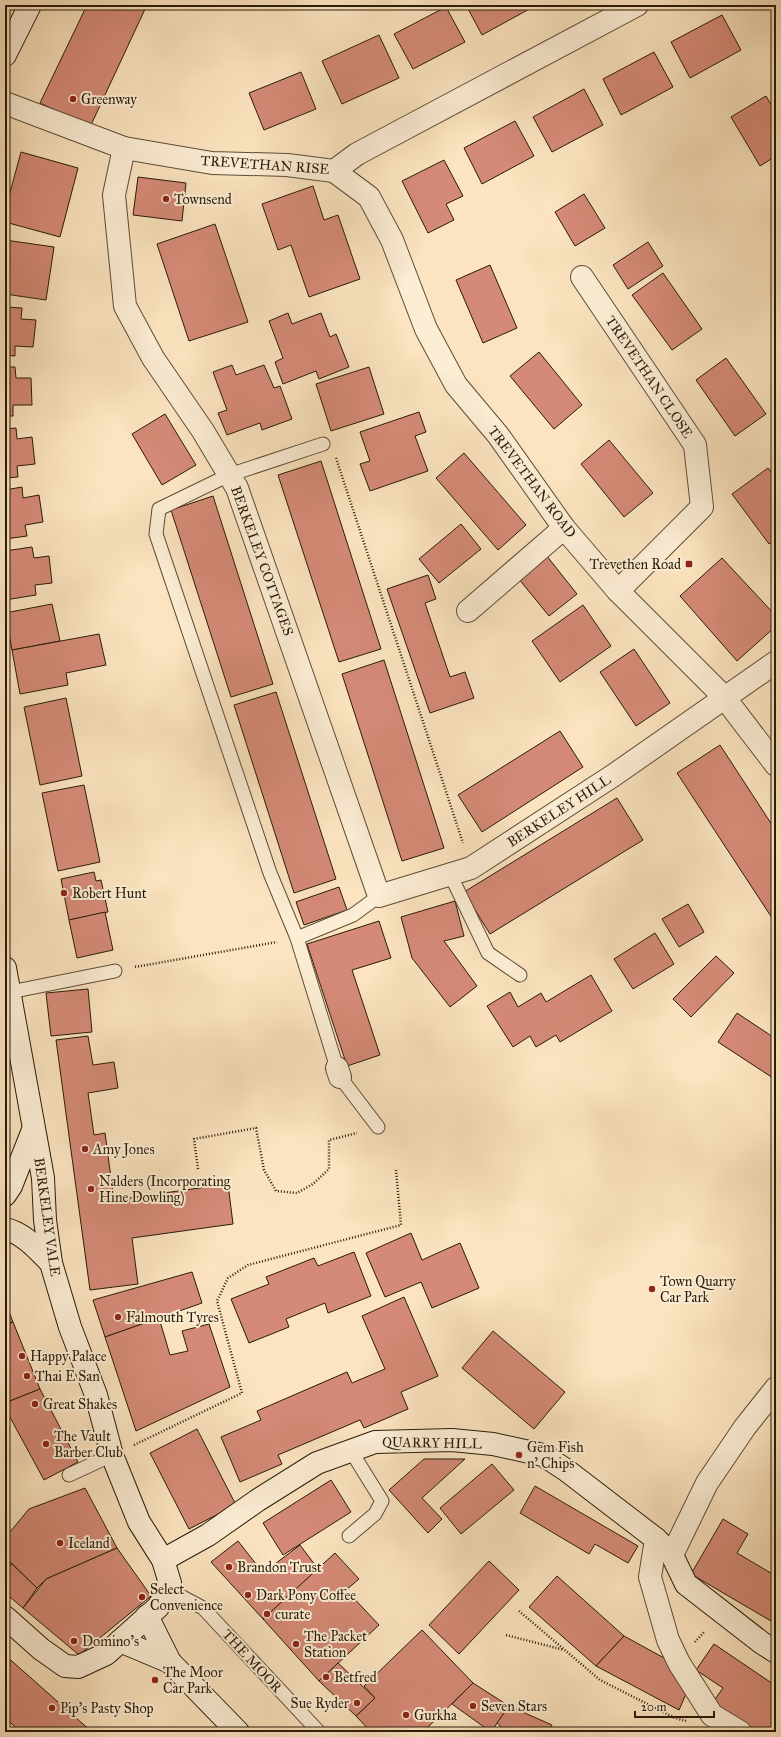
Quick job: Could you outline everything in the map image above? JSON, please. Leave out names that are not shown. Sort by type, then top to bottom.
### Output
[{"type":"street","points":[[5,55],[30,5]]},
{"type":"street","name":"TREVETHAN RISE","points":[[5,103],[124,148],[212,163],[287,165],[334,171],[364,150],[637,5]]},
{"type":"street","name":"BERKELEY COTTAGES","points":[[124,148],[114,195],[125,306],[154,358],[203,430],[237,488],[379,896]]},
{"type":"street","name":"TREVETHAN ROAD","points":[[334,171],[369,197],[392,240],[426,329],[456,385],[498,435],[564,528],[618,591],[724,697],[776,765]]},
{"type":"street","name":"TREVETHAN CLOSE","points":[[582,277],[695,445],[702,507],[618,591]]},
{"type":"street","points":[[468,611],[564,528]]},
{"type":"street","name":"BERKELEY HILL","points":[[379,896],[471,868],[614,775],[776,662]]},
{"type":"street","name":"BERKELEY VALE","points":[[5,968],[33,1130],[43,1178],[51,1263],[70,1327],[96,1396],[112,1455],[139,1522],[163,1560],[170,1583],[168,1590]]},
{"type":"street","points":[[5,1195],[11,1186],[33,1130]]},
{"type":"street","points":[[5,1229],[11,1230],[30,1242],[51,1263]]},
{"type":"street","points":[[672,1555],[707,1483],[745,1427],[776,1388]]},
{"type":"street","name":"QUARRY HILL","points":[[163,1560],[208,1535],[258,1500],[316,1463],[374,1442],[452,1440],[493,1444],[542,1455],[566,1470],[656,1539],[672,1555],[686,1584],[762,1643],[776,1652]]},
{"type":"street","points":[[656,1539],[650,1577],[668,1640],[678,1662],[712,1715],[740,1732]]},
{"type":"street","points":[[5,1617],[41,1649],[65,1666],[78,1667],[106,1654],[158,1607],[168,1590]]},
{"type":"street","points":[[147,1616],[170,1662],[238,1732]]},
{"type":"street","points":[[120,1641],[170,1662]]},
{"type":"lane","points":[[323,444],[229,475],[159,509],[156,534],[270,873],[297,938],[338,1072],[378,1127]]},
{"type":"lane","points":[[450,874],[488,953],[520,975]]},
{"type":"lane","points":[[297,938],[353,915],[379,896]]},
{"type":"lane","points":[[10,992],[115,971]]},
{"type":"lane","points":[[349,1536],[375,1514],[382,1501],[351,1451]]},
{"type":"lane","points":[[69,1475],[112,1455]]},
{"type":"lane","name":"THE MOOR","points":[[168,1590],[203,1608],[320,1732]]},
{"type":"path","points":[[323,444],[334,452],[471,868]]},
{"type":"path","points":[[115,971],[297,938]]},
{"type":"path","points":[[198,1169],[194,1139],[256,1128],[264,1170],[276,1191],[296,1193],[313,1184],[329,1169],[329,1140],[378,1127]]},
{"type":"path","points":[[112,1455],[242,1393],[217,1300],[228,1278],[248,1265],[401,1225],[396,1170]]},
{"type":"path","points":[[519,1611],[600,1680],[675,1718],[690,1722]]},
{"type":"path","points":[[678,1662],[721,1611]]},
{"type":"path","points":[[506,1635],[564,1650]]},
{"type":"building","points":[[87,5],[141,5],[146,7],[90,127],[40,103]]},
{"type":"building","points":[[466,5],[532,5],[533,7],[482,35]]},
{"type":"building","points":[[446,7],[465,42],[413,69],[394,34]]},
{"type":"building","points":[[722,15],[741,50],[690,78],[671,42]]},
{"type":"building","points":[[379,35],[399,78],[342,104],[322,61]]},
{"type":"building","points":[[654,52],[673,87],[621,115],[603,79]]},
{"type":"building","points":[[301,72],[316,109],[264,130],[249,93]]},
{"type":"building","points":[[584,89],[603,125],[552,152],[533,117]]},
{"type":"building","points":[[766,96],[776,113],[776,156],[760,166],[731,117]]},
{"type":"building","points":[[515,121],[534,156],[482,184],[464,148]]},
{"type":"building","points":[[21,152],[78,168],[60,237],[5,222],[5,211]]},
{"type":"building","points":[[444,160],[463,196],[446,204],[454,220],[428,233],[402,181]]},
{"type":"building","points":[[138,177],[186,183],[182,221],[133,215]]},
{"type":"building","points":[[776,184],[776,194],[772,187]]},
{"type":"building","points":[[313,186],[324,220],[338,215],[360,279],[309,297],[291,245],[278,250],[262,204]]},
{"type":"building","points":[[584,194],[605,228],[575,246],[555,212]]},
{"type":"building","points":[[215,224],[248,322],[189,341],[157,244]]},
{"type":"building","points":[[5,240],[54,247],[46,300],[5,294]]},
{"type":"building","points":[[648,242],[663,266],[628,289],[613,265]]},
{"type":"building","points":[[490,265],[517,328],[483,343],[456,280]]},
{"type":"building","points":[[663,273],[702,329],[672,350],[632,295]]},
{"type":"building","points":[[5,307],[22,308],[21,319],[36,320],[33,347],[15,346],[15,356],[5,355]]},
{"type":"building","points":[[288,313],[292,324],[321,313],[330,337],[336,334],[349,367],[319,379],[316,371],[283,384],[275,362],[283,358],[269,321]]},
{"type":"building","points":[[539,352],[582,405],[554,429],[510,376]]},
{"type":"building","points":[[726,358],[766,414],[735,436],[696,380]]},
{"type":"building","points":[[232,365],[236,375],[264,365],[274,388],[280,386],[292,419],[262,430],[260,423],[227,435],[218,413],[227,410],[213,372]]},
{"type":"building","points":[[5,367],[15,367],[16,378],[31,378],[32,405],[13,405],[13,416],[5,416]]},
{"type":"building","points":[[369,367],[384,414],[331,431],[316,384]]},
{"type":"building","points":[[419,412],[426,432],[415,436],[428,471],[370,491],[360,464],[370,461],[360,432]]},
{"type":"building","points":[[165,414],[196,465],[162,485],[132,434]]},
{"type":"building","points":[[16,428],[17,439],[32,437],[35,464],[17,466],[18,477],[5,478],[5,429]]},
{"type":"building","points":[[609,440],[653,493],[624,517],[581,464]]},
{"type":"building","points":[[464,453],[526,525],[498,550],[436,478]]},
{"type":"building","points":[[321,461],[381,649],[339,662],[278,475]]},
{"type":"building","points":[[768,468],[776,478],[776,539],[769,544],[732,494]]},
{"type":"building","points":[[22,487],[23,498],[39,495],[43,522],[25,525],[27,536],[5,539],[5,490]]},
{"type":"building","points":[[213,496],[273,684],[231,697],[171,510]]},
{"type":"building","points":[[461,524],[481,549],[439,583],[419,559]]},
{"type":"building","points":[[32,547],[34,558],[49,556],[52,583],[35,585],[36,595],[5,600],[5,551]]},
{"type":"building","points":[[546,555],[577,594],[549,616],[518,578]]},
{"type":"building","points":[[722,558],[776,616],[776,626],[737,661],[680,596]]},
{"type":"building","points":[[428,575],[436,599],[425,603],[450,677],[465,672],[474,698],[430,713],[387,589]]},
{"type":"building","points":[[52,604],[60,641],[12,650],[5,613]]},
{"type":"building","points":[[583,605],[611,646],[560,682],[532,641]]},
{"type":"building","points":[[99,634],[106,665],[66,673],[68,685],[20,694],[12,650]]},
{"type":"building","points":[[634,649],[670,703],[636,726],[600,672]]},
{"type":"building","points":[[384,660],[444,848],[402,861],[342,674]]},
{"type":"building","points":[[276,692],[336,879],[294,893],[234,705]]},
{"type":"building","points":[[66,698],[82,776],[40,785],[24,707]]},
{"type":"building","points":[[560,731],[583,767],[482,832],[458,795]]},
{"type":"building","points":[[720,745],[776,831],[776,924],[677,773]]},
{"type":"building","points":[[84,785],[100,862],[58,871],[42,793]]},
{"type":"building","points":[[617,798],[643,840],[490,934],[464,892]]},
{"type":"building","points":[[94,872],[96,881],[101,880],[108,912],[69,920],[61,879]]},
{"type":"building","points":[[339,887],[347,910],[304,925],[296,902]]},
{"type":"building","points":[[455,901],[464,936],[444,941],[477,986],[450,1007],[412,958],[401,917]]},
{"type":"building","points":[[688,904],[704,932],[679,947],[662,919]]},
{"type":"building","points":[[105,912],[113,950],[77,958],[69,920]]},
{"type":"building","points":[[379,921],[391,958],[352,970],[380,1055],[347,1066],[307,944]]},
{"type":"building","points":[[655,933],[674,964],[633,989],[614,959]]},
{"type":"building","points":[[716,956],[734,973],[691,1017],[673,999]]},
{"type":"building","points":[[591,975],[612,1011],[560,1042],[556,1035],[536,1047],[530,1036],[513,1047],[487,1006],[510,992],[518,1007],[541,993],[546,1002]]},
{"type":"building","points":[[88,989],[92,1032],[51,1036],[46,993]]},
{"type":"building","points":[[737,1013],[776,1039],[776,1080],[718,1042]]},
{"type":"building","points":[[88,1036],[93,1065],[114,1062],[118,1088],[88,1093],[94,1135],[105,1133],[114,1200],[228,1184],[233,1224],[132,1238],[138,1284],[90,1290],[56,1040]]},
{"type":"building","points":[[411,1233],[422,1260],[460,1243],[479,1288],[432,1308],[421,1282],[385,1297],[366,1253]]},
{"type":"building","points":[[354,1252],[371,1296],[328,1313],[325,1303],[286,1319],[289,1327],[249,1343],[231,1299],[269,1284],[266,1277],[314,1258],[318,1266]]},
{"type":"building","points":[[192,1272],[202,1303],[105,1337],[93,1300]]},
{"type":"building","points":[[404,1297],[438,1376],[401,1392],[408,1409],[364,1428],[360,1420],[278,1455],[282,1464],[240,1482],[221,1437],[261,1420],[257,1411],[347,1372],[352,1383],[385,1369],[362,1316]]},
{"type":"building","points":[[5,1302],[13,1322],[5,1325]]},
{"type":"building","points":[[159,1318],[170,1355],[188,1351],[182,1331],[209,1324],[230,1387],[136,1431],[105,1337]]},
{"type":"building","points":[[13,1322],[40,1389],[5,1403],[5,1325]]},
{"type":"building","points":[[493,1331],[565,1392],[534,1429],[462,1368]]},
{"type":"building","points":[[40,1389],[78,1462],[44,1480],[5,1408],[5,1403]]},
{"type":"building","points":[[197,1429],[236,1505],[189,1529],[150,1453]]},
{"type":"building","points":[[424,1459],[465,1459],[422,1498],[442,1519],[428,1533],[389,1490]]},
{"type":"building","points":[[492,1464],[514,1490],[461,1534],[440,1508]]},
{"type":"building","points":[[331,1480],[351,1512],[283,1555],[263,1523]]},
{"type":"building","points":[[535,1486],[638,1546],[628,1563],[595,1544],[589,1554],[520,1513]]},
{"type":"building","name":"Iceland","points":[[85,1488],[117,1548],[46,1579],[37,1588],[5,1557],[5,1538],[29,1509]]},
{"type":"building","points":[[723,1519],[748,1534],[737,1553],[776,1576],[776,1624],[691,1574]]},
{"type":"building","points":[[238,1541],[263,1573],[300,1545],[318,1569],[263,1619],[211,1562]]},
{"type":"building","points":[[117,1548],[151,1596],[79,1655],[23,1608],[46,1579]]},
{"type":"building","points":[[335,1553],[359,1579],[346,1590],[379,1625],[319,1681],[263,1619]]},
{"type":"building","points":[[5,1557],[12,1564],[5,1571]]},
{"type":"building","points":[[489,1561],[519,1590],[459,1654],[429,1625]]},
{"type":"building","points":[[12,1564],[37,1588],[23,1608],[5,1593],[5,1571]]},
{"type":"building","points":[[557,1576],[624,1636],[596,1666],[529,1607]]},
{"type":"building","points":[[422,1630],[473,1683],[423,1732],[371,1732],[356,1716],[375,1698],[364,1686]]},
{"type":"building","points":[[624,1636],[666,1659],[686,1694],[679,1710],[596,1666]]},
{"type":"building","points":[[714,1644],[776,1686],[776,1732],[757,1732],[713,1702],[723,1688],[696,1670]]},
{"type":"building","points":[[5,1655],[92,1732],[21,1732],[5,1718]]},
{"type":"building","points":[[338,1663],[375,1698],[356,1716],[319,1681]]},
{"type":"building","points":[[473,1683],[509,1706],[491,1732],[452,1704]]},
{"type":"building","points":[[509,1706],[552,1725],[549,1732],[507,1732],[497,1723]]},
{"type":"place","name":"Greenway","points":[[73,99]]},
{"type":"place","name":"Townsend","points":[[166,199]]},
{"type":"place","name":"Trevethen Road","points":[[689,564]]},
{"type":"place","name":"Robert Hunt","points":[[64,893]]},
{"type":"place","name":"Amy Jones","points":[[85,1149]]},
{"type":"place","name":"Nalders (Incorporating Hine Dowling)","points":[[91,1189]]},
{"type":"place","name":"Town Quarry Car Park","points":[[652,1289]]},
{"type":"place","name":"Falmouth Tyres","points":[[118,1317]]},
{"type":"place","name":"Happy Palace","points":[[22,1356]]},
{"type":"place","name":"Thai E San","points":[[27,1376]]},
{"type":"place","name":"Great Shakes","points":[[35,1404]]},
{"type":"place","name":"The Vault Barber Club","points":[[46,1444]]},
{"type":"place","name":"Gem Fish n' Chips","points":[[519,1455]]},
{"type":"place","name":"Iceland","points":[[60,1543]]},
{"type":"place","name":"Brandon Trust","points":[[229,1567]]},
{"type":"place","name":"Dark Pony Coffee","points":[[248,1595]]},
{"type":"place","name":"Select Convenience","points":[[142,1597]]},
{"type":"place","name":"curate","points":[[267,1614]]},
{"type":"place","name":"Domino's","points":[[74,1641]]},
{"type":"place","name":"The Packet Station","points":[[296,1644]]},
{"type":"place","name":"Betfred","points":[[326,1677]]},
{"type":"place","name":"The Moor Car Park","points":[[155,1680]]},
{"type":"place","name":"Sue Ryder","points":[[357,1703]]},
{"type":"place","name":"Seven Stars","points":[[473,1706]]},
{"type":"place","name":"Pip's Pasty Shop","points":[[52,1708]]},
{"type":"place","name":"Gurkha","points":[[406,1715]]}]
